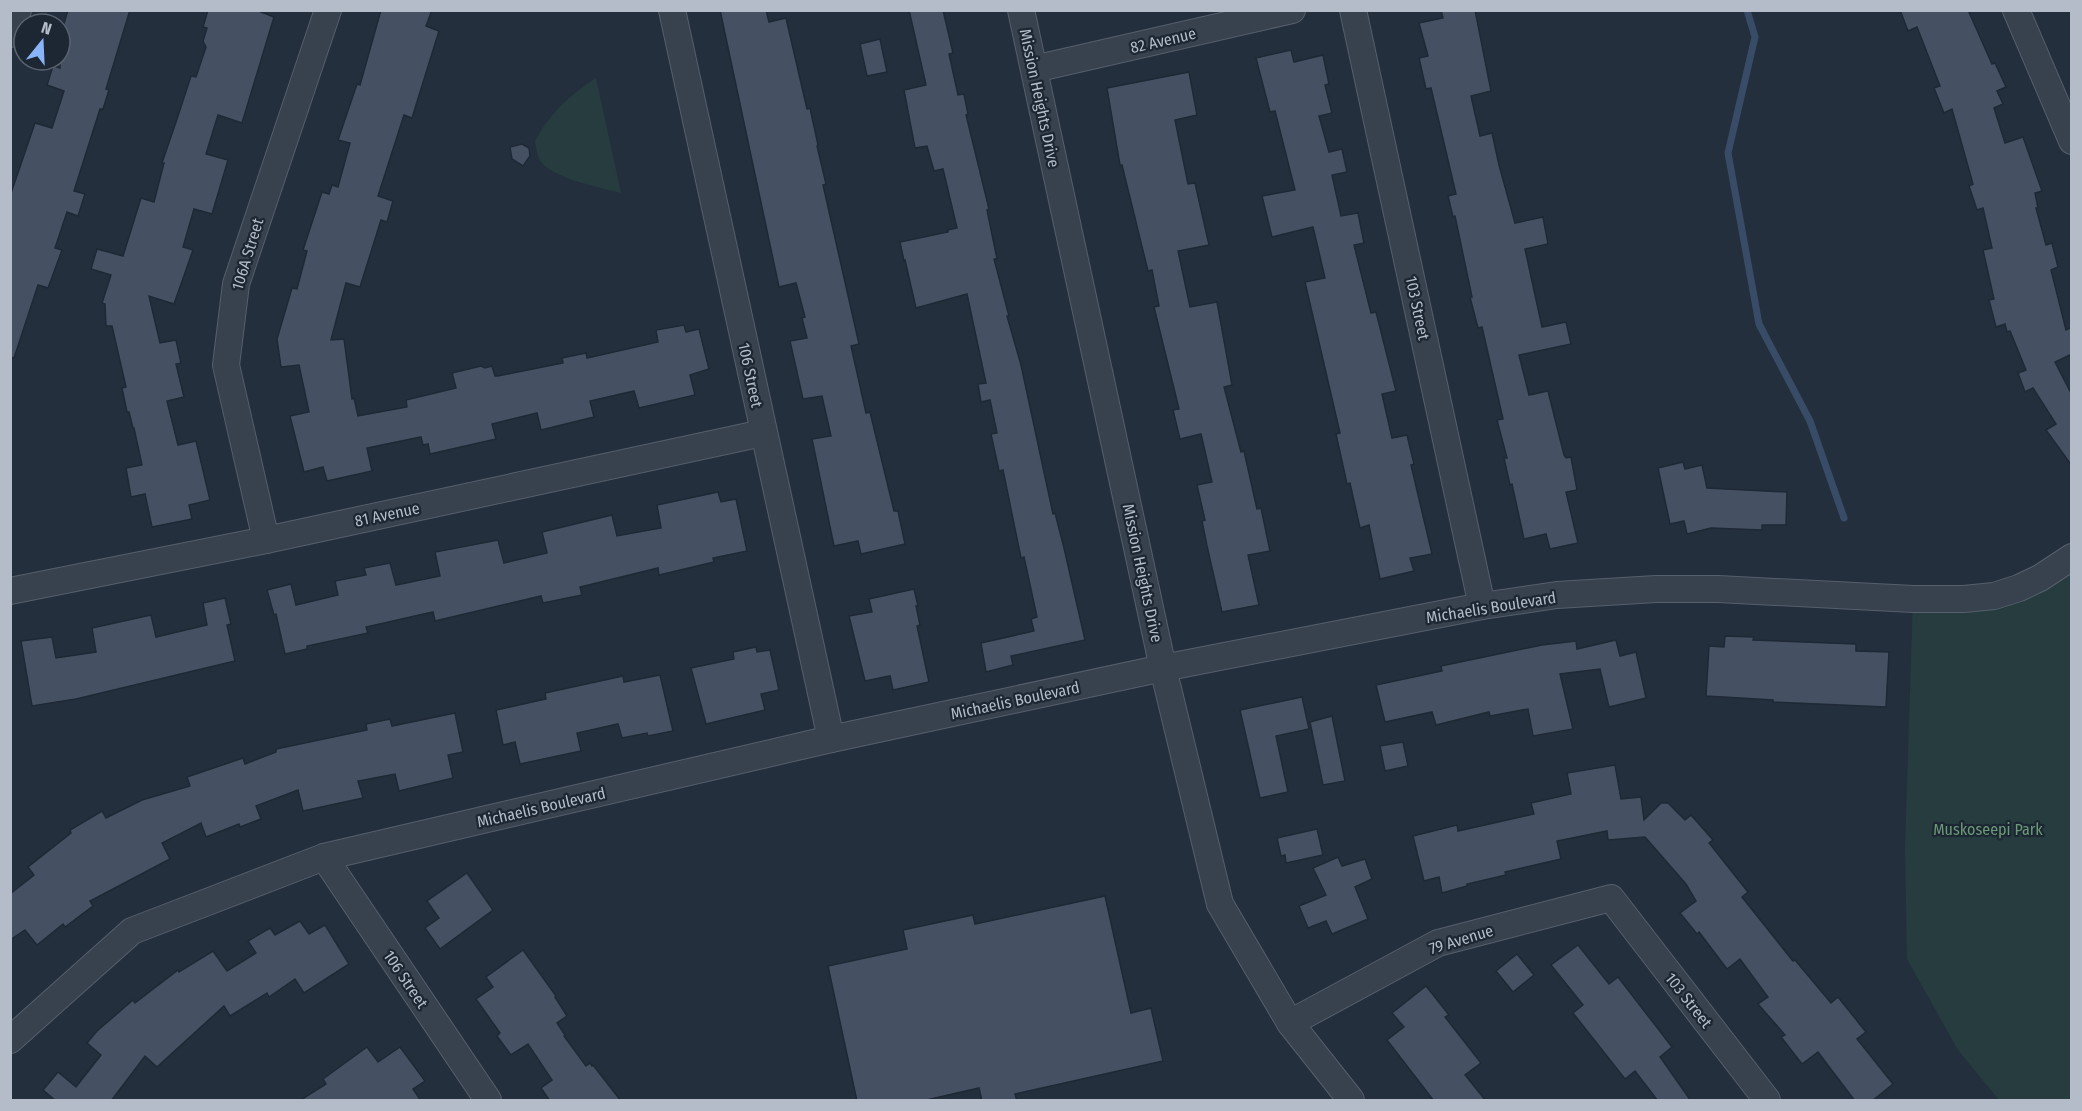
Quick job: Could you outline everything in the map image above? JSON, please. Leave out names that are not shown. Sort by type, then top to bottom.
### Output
[{"type":"street","points":[[10,34],[18,10]]},
{"type":"street","name":"106A Street","points":[[266,540],[226,365],[236,284],[328,10]]},
{"type":"street","name":"106 Street","points":[[672,10],[831,739]]},
{"type":"street","name":"Mission Heights Drive","points":[[1021,10],[1163,668],[1220,903],[1290,1023],[1351,1101]]},
{"type":"street","name":"82 Avenue","points":[[1034,69],[1293,10]]},
{"type":"street","name":"103 Street","points":[[1353,10],[1482,606]]},
{"type":"street","points":[[2016,10],[2072,141]]},
{"type":"street","name":"81 Avenue","points":[[10,591],[266,540],[763,433]]},
{"type":"street","name":"Michaelis Boulevard","points":[[10,1040],[132,931],[324,856],[499,818],[831,739],[1163,668],[1482,606],[1557,595],[1656,589],[1718,589],[1913,599],[1964,599],[1994,596],[2019,588],[2040,578],[2072,557]]},
{"type":"street","name":"106 Street","points":[[324,856],[488,1101]]},
{"type":"street","name":"103 Street","points":[[1611,898],[1767,1101]]},
{"type":"street","name":"79 Avenue","points":[[1290,1023],[1438,943],[1611,898]]},
{"type":"green space","points":[[596,78],[621,193],[554,172],[540,160],[537,151],[535,141],[554,114],[577,91]]},
{"type":"green space","name":"Muskoseepi Park","points":[[2071,557],[2071,1100],[1999,1100],[1958,1050],[1907,959],[1905,848],[1913,599],[1964,599]]},
{"type":"building","points":[[68,10],[130,10],[106,89],[109,90],[103,109],[100,109],[74,191],[85,194],[78,216],[67,212],[55,248],[62,250],[48,288],[38,285],[14,358],[10,357],[10,196],[35,123],[52,128],[64,91],[47,85],[51,72],[72,72],[72,12],[67,12]]},
{"type":"building","points":[[208,10],[256,10],[274,17],[242,123],[218,115],[206,154],[228,160],[212,214],[194,209],[183,247],[193,250],[174,304],[149,296],[160,343],[176,340],[181,363],[176,364],[184,397],[167,401],[178,445],[196,441],[210,500],[189,505],[192,519],[152,527],[145,494],[131,497],[126,468],[142,465],[134,428],[129,412],[127,412],[122,388],[126,387],[112,326],[106,326],[105,304],[102,303],[111,275],[91,269],[97,249],[123,256],[141,198],[154,202],[164,163],[162,163],[191,76],[196,77],[206,47],[203,41],[207,28],[203,27]]},
{"type":"building","points":[[381,10],[432,10],[426,26],[439,31],[412,118],[404,115],[378,196],[393,201],[387,222],[381,220],[360,287],[346,283],[331,340],[344,339],[352,399],[354,398],[358,416],[407,407],[406,400],[456,388],[452,373],[481,366],[485,368],[492,366],[495,376],[498,376],[563,363],[562,358],[586,353],[587,358],[658,342],[656,330],[684,325],[686,332],[699,329],[709,369],[690,375],[695,395],[639,408],[634,391],[590,401],[594,417],[541,430],[537,413],[492,424],[496,439],[430,454],[428,444],[423,445],[421,437],[367,448],[372,471],[327,481],[323,467],[304,472],[290,416],[309,412],[299,365],[281,367],[277,339],[292,288],[297,289],[307,251],[303,250],[322,192],[329,194],[332,185],[338,187],[350,143],[338,140],[357,84],[360,85]]},
{"type":"building","points":[[720,10],[766,10],[769,22],[786,18],[807,109],[810,108],[826,184],[823,185],[859,344],[851,346],[866,413],[870,412],[894,511],[898,511],[905,544],[861,554],[858,541],[834,546],[812,439],[831,436],[822,396],[803,399],[790,341],[807,338],[802,318],[805,317],[796,283],[779,287]]},
{"type":"building","points":[[909,10],[943,10],[953,53],[949,54],[958,95],[964,94],[968,114],[966,115],[989,209],[987,210],[997,259],[994,259],[1021,365],[1053,514],[1055,513],[1064,548],[1085,640],[1011,656],[1013,665],[986,672],[981,643],[1034,631],[1031,619],[1037,617],[1024,557],[1021,558],[1003,470],[999,471],[991,434],[997,433],[990,400],[981,402],[978,384],[986,383],[967,294],[916,308],[904,261],[900,242],[957,228],[943,169],[934,171],[927,146],[915,148],[904,90],[926,85]]},
{"type":"building","points":[[1441,10],[1475,10],[1491,91],[1471,96],[1480,136],[1492,133],[1515,223],[1543,217],[1548,244],[1525,249],[1542,327],[1566,322],[1571,344],[1519,355],[1529,395],[1548,391],[1564,455],[1566,458],[1571,457],[1577,490],[1566,492],[1578,543],[1550,549],[1546,534],[1524,539],[1512,484],[1510,485],[1504,458],[1507,458],[1497,420],[1503,419],[1482,327],[1478,328],[1470,297],[1472,297],[1455,216],[1453,217],[1448,196],[1456,194],[1431,88],[1426,89],[1419,58],[1428,56],[1419,23],[1443,18]]},
{"type":"building","points":[[1900,10],[1968,10],[1992,64],[1995,63],[2006,87],[1997,91],[2003,104],[1994,108],[2005,143],[2023,137],[2042,191],[2035,193],[2038,208],[2036,208],[2046,245],[2052,243],[2058,267],[2051,270],[2066,330],[2072,327],[2072,354],[2055,362],[2072,395],[2072,466],[2046,430],[2056,424],[2033,388],[2025,392],[2018,373],[2026,370],[2010,331],[2007,332],[2005,324],[1996,327],[1989,300],[1994,299],[1983,250],[1992,248],[1983,208],[1977,210],[1969,186],[1973,184],[1952,109],[1944,113],[1934,88],[1940,86],[1917,27],[1908,31]]},
{"type":"building","points":[[880,39],[887,72],[867,76],[860,44]]},
{"type":"building","points":[[1291,50],[1294,62],[1323,55],[1329,84],[1325,85],[1332,113],[1319,116],[1329,152],[1342,149],[1347,172],[1332,175],[1341,216],[1358,213],[1364,243],[1354,245],[1371,313],[1376,312],[1396,391],[1382,394],[1392,438],[1407,435],[1414,464],[1411,465],[1432,554],[1410,558],[1414,571],[1380,579],[1369,525],[1360,528],[1350,483],[1347,484],[1336,434],[1340,433],[1305,282],[1325,278],[1313,227],[1272,237],[1262,196],[1295,190],[1275,111],[1270,112],[1256,58]]},
{"type":"building","points":[[1189,72],[1197,115],[1175,120],[1188,184],[1195,183],[1209,245],[1178,251],[1190,307],[1217,302],[1232,385],[1224,387],[1241,452],[1244,451],[1257,509],[1261,508],[1270,551],[1248,555],[1259,605],[1222,612],[1202,521],[1205,520],[1197,485],[1212,482],[1201,434],[1180,439],[1173,410],[1179,409],[1154,307],[1159,306],[1152,270],[1148,271],[1122,165],[1120,165],[1107,88]]},
{"type":"building","points":[[522,144],[529,148],[530,156],[523,166],[512,159],[510,147]]},
{"type":"building","points":[[1683,462],[1685,469],[1702,465],[1707,488],[1787,492],[1786,525],[1762,525],[1762,530],[1711,528],[1687,534],[1684,521],[1670,524],[1658,468]]},
{"type":"building","points":[[718,492],[721,502],[736,499],[747,551],[713,558],[714,562],[659,575],[658,568],[580,587],[582,595],[543,603],[541,596],[435,621],[433,612],[366,627],[368,633],[307,646],[307,649],[285,654],[276,614],[274,615],[267,590],[291,584],[296,605],[338,595],[335,581],[366,575],[364,568],[390,563],[396,585],[440,576],[435,552],[498,540],[504,563],[547,553],[542,532],[612,515],[617,536],[661,528],[657,505]]},
{"type":"building","points":[[914,589],[920,625],[917,626],[929,682],[893,690],[890,676],[865,681],[849,616],[872,612],[869,599]]},
{"type":"building","points":[[225,598],[231,624],[227,625],[235,661],[76,699],[32,706],[21,641],[52,637],[56,658],[96,652],[92,628],[151,615],[156,637],[207,625],[203,603]]},
{"type":"building","points":[[1725,636],[1754,637],[1753,640],[1856,644],[1856,651],[1889,652],[1886,707],[1773,702],[1773,700],[1706,696],[1709,646],[1724,647]]},
{"type":"building","points":[[1616,640],[1620,656],[1636,652],[1646,698],[1609,707],[1600,669],[1560,674],[1573,729],[1533,736],[1528,709],[1490,716],[1489,712],[1436,725],[1432,712],[1385,722],[1376,685],[1442,671],[1441,666],[1542,645],[1576,641],[1577,649]]},
{"type":"building","points":[[756,647],[757,652],[770,650],[779,690],[761,694],[765,710],[706,724],[691,668],[734,659],[733,652]]},
{"type":"building","points":[[660,675],[673,731],[622,738],[618,724],[577,733],[581,751],[520,764],[515,742],[503,745],[496,710],[546,699],[545,693],[623,676],[624,682]]},
{"type":"building","points":[[1302,697],[1309,729],[1276,736],[1288,792],[1260,798],[1240,710]]},
{"type":"building","points":[[455,713],[463,752],[448,755],[453,778],[399,791],[395,774],[358,781],[363,798],[303,811],[298,790],[256,806],[261,819],[240,827],[239,824],[206,837],[201,823],[162,843],[170,859],[90,901],[93,906],[65,927],[63,924],[37,945],[25,930],[10,940],[10,894],[34,875],[28,867],[71,833],[70,830],[102,811],[106,818],[142,800],[190,786],[187,777],[243,758],[245,764],[276,752],[276,749],[367,730],[366,724],[390,719],[392,726]]},
{"type":"building","points":[[1332,716],[1345,781],[1323,785],[1310,722]]},
{"type":"building","points":[[1403,742],[1408,766],[1385,771],[1380,746]]},
{"type":"building","points":[[1615,765],[1621,799],[1641,797],[1644,820],[1661,803],[1668,803],[1685,820],[1691,815],[1713,840],[1709,843],[1748,892],[1742,897],[1793,961],[1795,960],[1831,1003],[1838,997],[1866,1032],[1857,1039],[1893,1084],[1872,1101],[1855,1101],[1818,1052],[1802,1064],[1781,1037],[1785,1035],[1758,1004],[1768,997],[1740,959],[1727,969],[1699,932],[1697,934],[1680,913],[1696,901],[1686,884],[1645,837],[1608,840],[1607,831],[1557,841],[1561,859],[1505,872],[1506,875],[1467,884],[1467,886],[1442,893],[1439,877],[1424,881],[1413,836],[1457,825],[1458,831],[1534,814],[1531,803],[1571,794],[1567,773]]},
{"type":"building","points":[[1317,829],[1323,855],[1286,863],[1285,855],[1281,856],[1277,838]]},
{"type":"building","points":[[1338,857],[1342,866],[1365,859],[1372,879],[1355,887],[1368,919],[1332,934],[1326,921],[1308,928],[1299,906],[1326,895],[1313,868]]},
{"type":"building","points":[[467,873],[493,910],[440,949],[425,928],[439,918],[427,901]]},
{"type":"building","points":[[1105,896],[1131,1013],[1151,1008],[1163,1061],[1015,1094],[1017,1101],[982,1101],[979,1088],[922,1101],[857,1101],[828,966],[907,949],[903,930],[973,915],[975,924]]},
{"type":"building","points":[[300,921],[309,934],[325,925],[349,964],[304,993],[295,979],[269,997],[267,993],[230,1016],[224,1006],[157,1067],[145,1056],[111,1101],[56,1101],[43,1090],[58,1072],[76,1087],[101,1055],[87,1043],[97,1031],[133,1000],[135,1003],[178,970],[179,972],[213,951],[227,971],[256,953],[248,941],[270,928],[275,935]]},
{"type":"building","points":[[1578,945],[1609,984],[1618,977],[1672,1047],[1660,1057],[1691,1101],[1658,1101],[1635,1071],[1625,1079],[1573,1013],[1583,1005],[1551,965]]},
{"type":"building","points":[[523,950],[556,996],[567,1016],[557,1023],[564,1036],[586,1066],[590,1063],[593,1065],[621,1101],[550,1101],[541,1088],[552,1080],[528,1044],[511,1055],[497,1036],[500,1033],[476,999],[493,987],[486,977]]},
{"type":"building","points":[[1517,954],[1534,975],[1513,992],[1496,971]]},
{"type":"building","points":[[1426,986],[1449,1015],[1445,1017],[1481,1063],[1465,1075],[1486,1101],[1434,1101],[1387,1040],[1404,1027],[1392,1013]]},
{"type":"building","points":[[367,1047],[378,1062],[400,1047],[425,1081],[413,1089],[421,1101],[299,1101],[326,1084],[323,1079]]},
{"type":"waterway","points":[[1747,10],[1755,37],[1728,153],[1759,324],[1810,421],[1844,518]]}]
